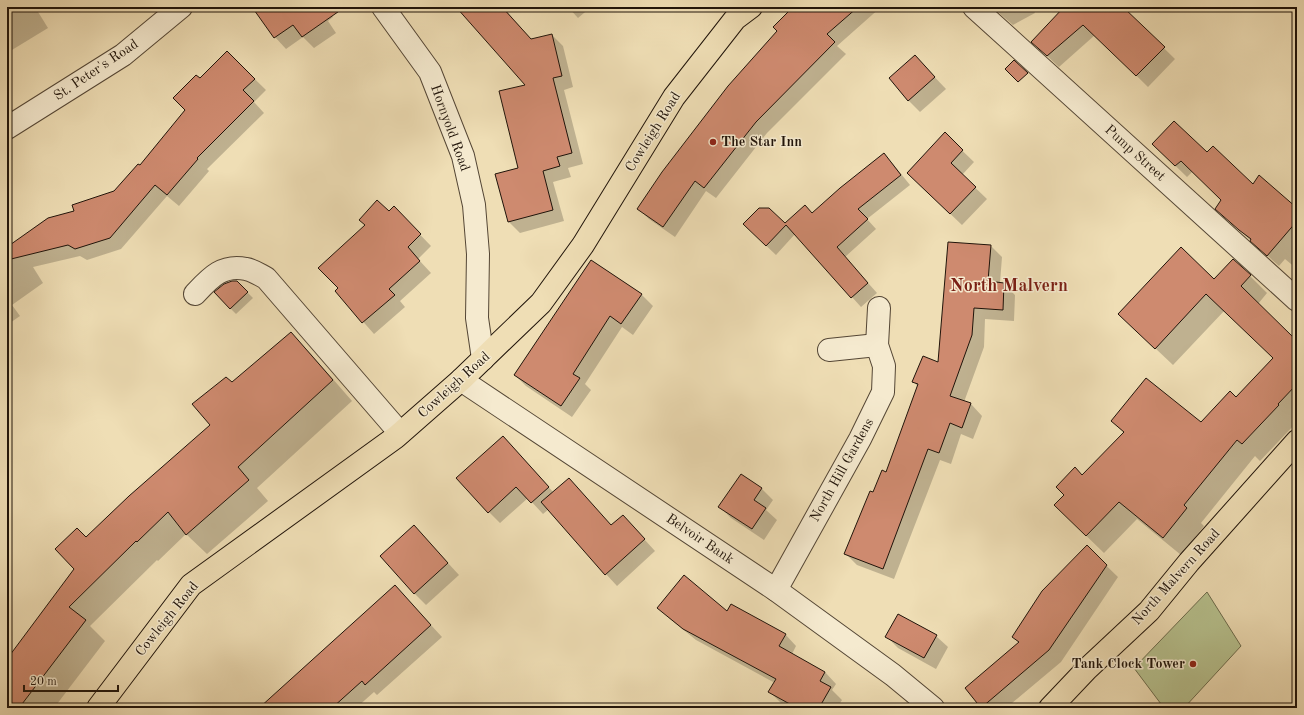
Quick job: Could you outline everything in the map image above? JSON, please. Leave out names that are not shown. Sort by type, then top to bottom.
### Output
[{"type":"main road","name":"Cowleigh Road","points":[[98,708],[191,585],[400,433],[461,380],[541,303],[582,245],[674,96],[735,19],[751,7]]},
{"type":"main road","name":"North Malvern Road","points":[[1050,708],[1087,669],[1149,611],[1189,562],[1297,442]]},
{"type":"street","name":"St. Peter's Road","points":[[7,128],[123,56],[181,7]]},
{"type":"street","name":"Hornyold Road","points":[[384,7],[430,72],[463,156],[474,205],[478,254],[477,318],[483,359]]},
{"type":"street","name":"Pump Street","points":[[974,7],[1297,300]]},
{"type":"street","points":[[195,294],[211,277],[221,271],[236,268],[247,269],[266,278],[400,433]]},
{"type":"street","name":"North Hill Gardens","points":[[776,590],[860,439],[883,392],[884,366],[877,345],[879,308]]},
{"type":"street","points":[[829,350],[877,345]]},
{"type":"street","name":"Belvoir Bank","points":[[461,380],[776,590],[894,674],[932,708]]},
{"type":"green space","points":[[1207,592],[1241,646],[1184,708],[1164,708],[1134,668]]},
{"type":"building","points":[[252,7],[345,7],[302,37],[293,25],[274,38]]},
{"type":"building","points":[[456,7],[502,7],[531,39],[552,34],[562,76],[553,78],[572,153],[557,157],[560,166],[543,171],[553,210],[508,222],[495,174],[518,168],[499,91],[525,85]]},
{"type":"building","points":[[793,7],[858,7],[827,34],[835,42],[756,122],[704,188],[695,181],[663,227],[637,209],[662,172],[728,86],[777,31],[773,27]]},
{"type":"building","points":[[1064,7],[1123,7],[1165,47],[1136,76],[1083,25],[1047,56],[1031,42]]},
{"type":"building","points":[[227,51],[255,79],[243,90],[254,101],[197,158],[198,159],[167,195],[155,185],[110,238],[75,249],[68,245],[7,260],[7,247],[48,218],[74,211],[72,205],[114,191],[138,164],[140,165],[185,110],[173,98],[196,75],[200,78]]},
{"type":"building","points":[[915,55],[935,77],[908,101],[889,78]]},
{"type":"building","points":[[1014,60],[1028,73],[1018,82],[1005,69]]},
{"type":"building","points":[[1174,121],[1207,152],[1213,146],[1253,184],[1259,175],[1297,208],[1297,221],[1267,256],[1250,241],[1251,239],[1215,209],[1221,200],[1181,161],[1175,166],[1152,144]]},
{"type":"building","points":[[945,132],[963,150],[951,163],[976,187],[950,214],[907,173]]},
{"type":"building","points":[[884,153],[901,175],[858,209],[868,219],[837,247],[868,283],[851,298],[786,225],[766,246],[743,224],[759,208],[769,208],[785,223],[805,205],[812,213],[840,188]]},
{"type":"building","points":[[377,200],[389,211],[394,206],[421,234],[408,247],[420,261],[389,289],[395,295],[362,323],[335,291],[338,288],[318,268],[365,225],[359,220]]},
{"type":"building","points":[[948,242],[991,245],[988,281],[1004,283],[1003,310],[974,308],[972,335],[950,396],[971,403],[962,428],[950,423],[939,453],[928,449],[883,569],[844,554],[870,491],[873,492],[882,470],[886,472],[918,384],[912,382],[923,356],[938,362]]},
{"type":"building","points":[[1181,247],[1214,279],[1233,259],[1251,275],[1241,286],[1293,337],[1297,333],[1297,384],[1242,444],[1237,440],[1184,505],[1187,508],[1163,538],[1119,502],[1086,536],[1054,505],[1064,495],[1056,487],[1075,467],[1082,475],[1124,432],[1111,421],[1146,378],[1201,422],[1230,391],[1236,397],[1273,358],[1206,294],[1155,349],[1118,314]]},
{"type":"building","points":[[591,260],[642,294],[621,324],[610,316],[573,374],[580,378],[561,406],[514,375]]},
{"type":"building","points":[[237,281],[248,292],[230,309],[214,292],[224,284]]},
{"type":"building","points":[[291,332],[333,380],[238,467],[249,480],[186,535],[168,512],[137,542],[136,541],[69,607],[86,620],[19,708],[7,708],[7,659],[74,569],[55,549],[77,528],[86,537],[129,496],[210,425],[192,404],[226,377],[232,382]]},
{"type":"building","points":[[503,436],[549,487],[531,503],[516,487],[488,513],[456,478]]},
{"type":"building","points":[[741,474],[762,488],[754,500],[766,508],[752,529],[718,507]]},
{"type":"building","points":[[569,478],[611,525],[623,515],[645,539],[605,575],[541,502]]},
{"type":"building","points":[[414,525],[448,563],[414,594],[380,556]]},
{"type":"building","points":[[1087,545],[1107,565],[1049,650],[981,708],[965,688],[1019,642],[1012,637],[1042,591]]},
{"type":"building","points":[[684,575],[727,611],[731,604],[786,634],[779,646],[825,672],[820,681],[831,687],[819,708],[797,708],[768,692],[776,679],[683,629],[657,608]]},
{"type":"building","points":[[395,585],[431,625],[365,685],[362,681],[332,708],[259,708]]},
{"type":"building","points":[[898,614],[937,635],[924,658],[885,637]]},
{"type":"place","name":"The Star Inn","points":[[713,142]]},
{"type":"place","name":"Tank Clock Tower","points":[[1193,664]]},
{"type":"district","name":"North Malvern","points":[[1009,286]]}]
